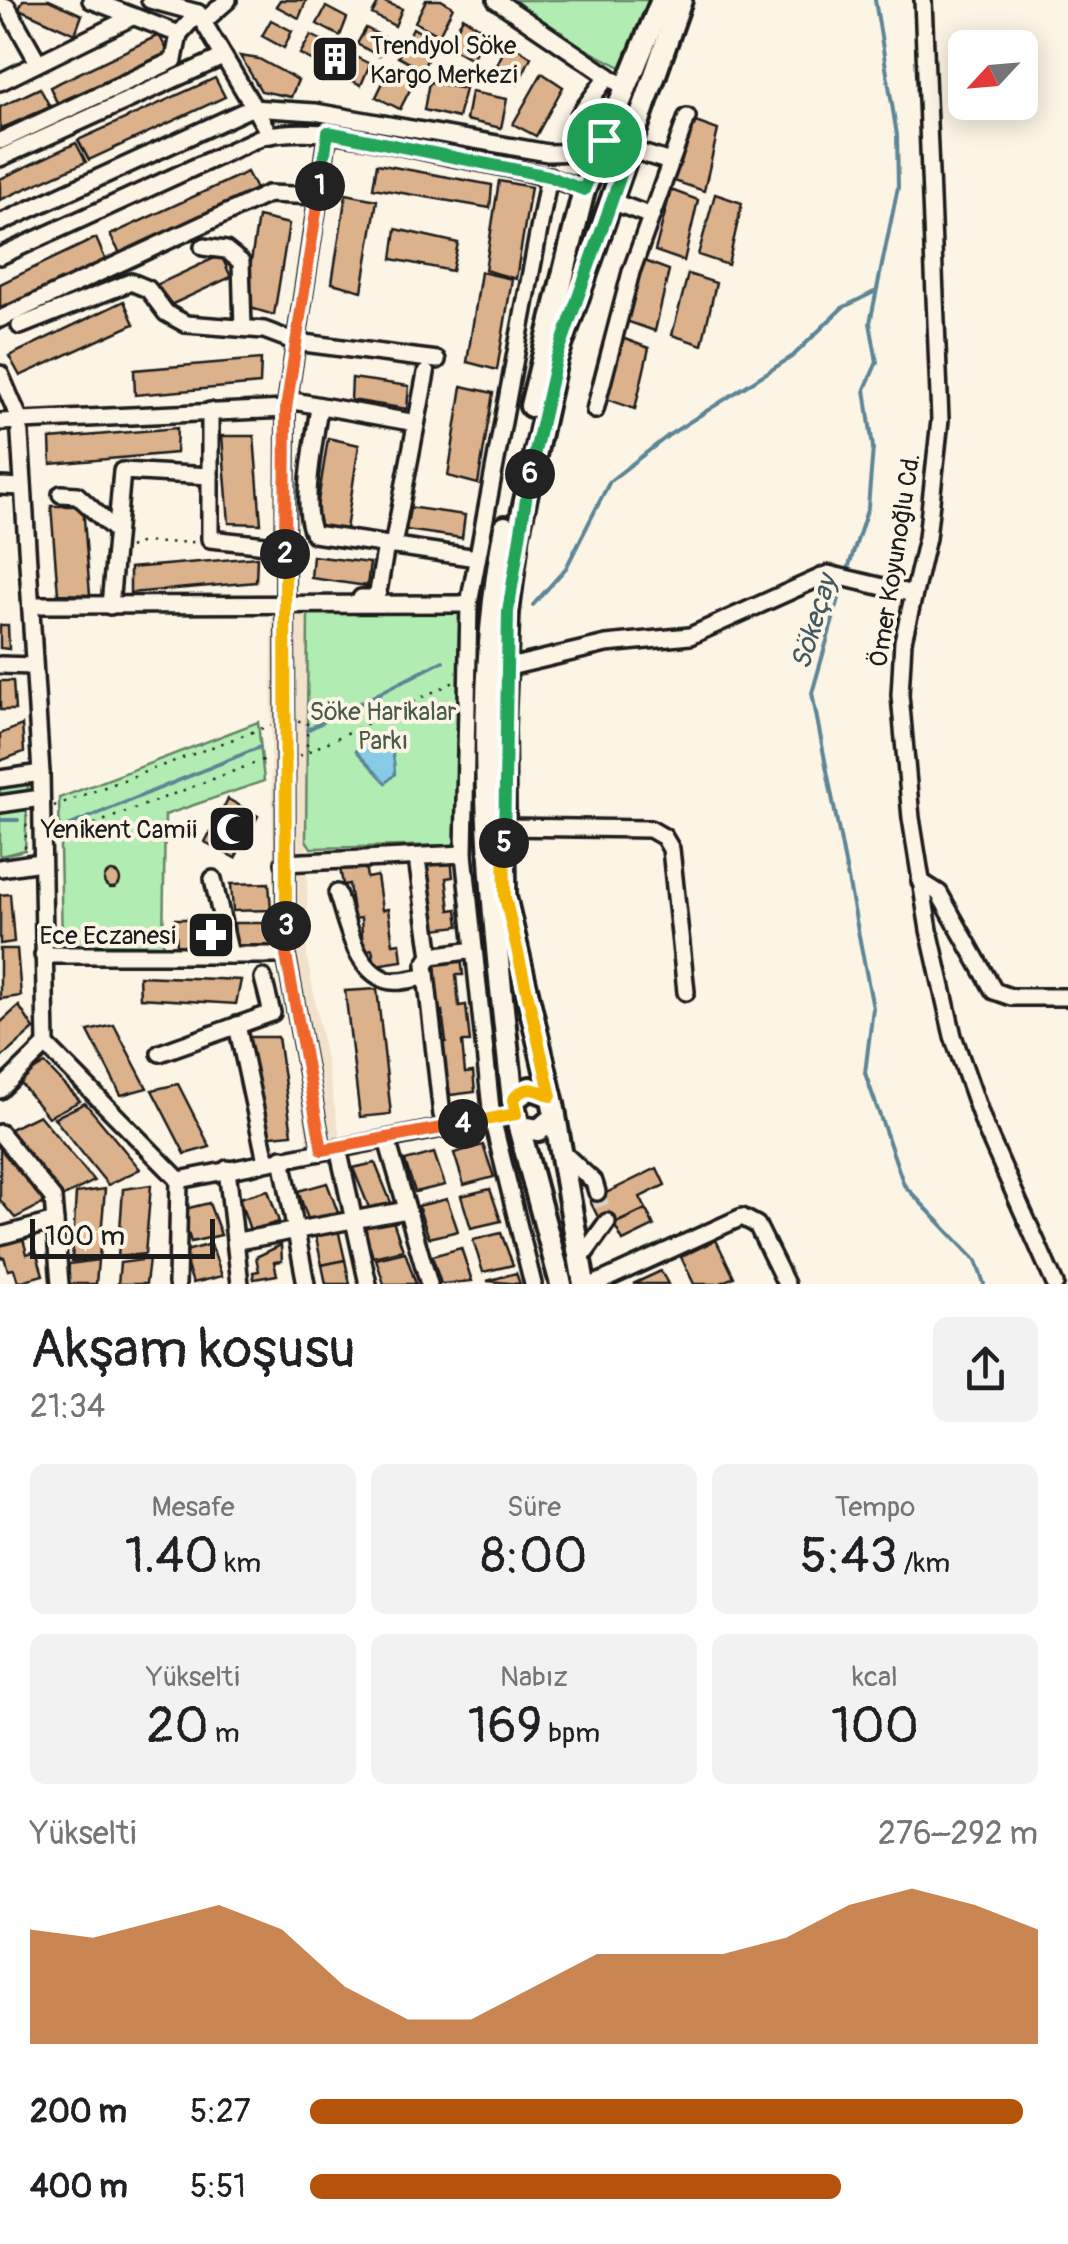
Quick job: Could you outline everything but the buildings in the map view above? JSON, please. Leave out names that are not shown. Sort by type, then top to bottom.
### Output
[{"type":"main road","points":[[561,1284],[516,1114],[490,894],[488,729],[494,611],[526,424],[584,190],[662,0]]},
{"type":"main road","points":[[584,1284],[553,1106],[505,897],[506,668],[518,533],[556,360],[680,0]]},
{"type":"main road","points":[[604,140],[630,149]]},
{"type":"main road","points":[[584,190],[611,200]]},
{"type":"main road","points":[[516,1114],[530,1088],[553,1106]]},
{"type":"main road","points":[[516,1114],[539,1130],[553,1106]]},
{"type":"street","points":[[91,0],[179,34]]},
{"type":"street","points":[[150,0],[201,18],[270,135]]},
{"type":"street","points":[[0,141],[174,60],[179,34],[228,0]]},
{"type":"street","points":[[496,0],[626,89]]},
{"type":"street","name":"Ömer Koyunoğlu Cd.","points":[[923,0],[940,420],[927,538],[903,641],[900,694],[920,881],[953,1036],[992,1144],[1055,1284]]},
{"type":"street","points":[[6,4],[38,62]]},
{"type":"street","points":[[0,82],[130,18]]},
{"type":"street","points":[[0,158],[223,57]]},
{"type":"street","points":[[584,152],[578,129],[581,109],[608,76]]},
{"type":"street","points":[[0,223],[252,108],[315,112],[548,154],[584,152],[604,140]]},
{"type":"street","points":[[595,410],[631,272],[687,117]]},
{"type":"street","points":[[328,132],[287,405],[286,955],[330,1149],[354,1218],[368,1284]]},
{"type":"street","points":[[0,256],[270,135],[328,132],[548,176],[584,190]]},
{"type":"street","points":[[630,149],[670,162]]},
{"type":"street","points":[[533,1284],[492,1118],[464,854],[469,604],[548,176]]},
{"type":"street","points":[[0,319],[268,194],[318,196]]},
{"type":"street","points":[[611,200],[651,216]]},
{"type":"street","points":[[204,248],[226,250],[241,262],[243,328]]},
{"type":"street","points":[[20,326],[131,282],[148,289],[161,308],[179,322],[243,328],[296,342],[432,366],[376,595],[327,598]]},
{"type":"street","points":[[0,374],[19,418],[41,773],[33,847],[41,862],[46,1046],[178,1180],[177,1284]]},
{"type":"street","points":[[0,422],[287,405],[319,406],[416,423]]},
{"type":"street","points":[[319,406],[310,489],[311,530],[317,536],[477,558]]},
{"type":"street","points":[[210,412],[210,539],[276,546]]},
{"type":"street","points":[[110,606],[122,471],[210,476]]},
{"type":"street","points":[[0,486],[23,487]]},
{"type":"street","points":[[61,494],[77,495],[116,531]]},
{"type":"street","points":[[506,668],[606,644],[690,636],[828,574],[913,594]]},
{"type":"street","points":[[30,606],[469,604]]},
{"type":"street","points":[[0,665],[34,666]]},
{"type":"street","points":[[0,779],[41,773]]},
{"type":"street","points":[[0,804],[37,801]]},
{"type":"street","points":[[504,828],[650,829],[664,837],[672,856],[686,992]]},
{"type":"street","points":[[284,863],[464,854]]},
{"type":"street","points":[[0,868],[41,862]]},
{"type":"street","points":[[418,866],[431,956],[425,965],[425,976],[442,1115]]},
{"type":"street","points":[[213,879],[230,955]]},
{"type":"street","points":[[920,881],[939,893],[994,991],[1011,997],[1068,997]]},
{"type":"street","points":[[338,893],[357,953],[380,977],[391,982],[425,976]]},
{"type":"street","points":[[431,956],[474,950]]},
{"type":"street","points":[[43,954],[286,955]]},
{"type":"street","points":[[160,1053],[272,1012],[263,978]]},
{"type":"street","points":[[237,1025],[296,1230],[306,1284]]},
{"type":"street","points":[[0,1090],[46,1046]]},
{"type":"street","points":[[178,1180],[516,1114]]},
{"type":"street","points":[[0,1134],[53,1198],[60,1284]]},
{"type":"street","points":[[387,1140],[429,1284]]},
{"type":"street","points":[[562,1152],[594,1182],[597,1192]]},
{"type":"street","points":[[227,1169],[240,1284]]},
{"type":"street","points":[[238,1242],[407,1210]]},
{"type":"street","points":[[595,1284],[742,1217],[757,1225],[786,1284]]},
{"type":"street","points":[[0,1236],[55,1221]]},
{"type":"street","points":[[578,1262],[607,1222]]},
{"type":"path","points":[[122,556],[140,542],[188,544],[210,539]]},
{"type":"path","points":[[12,853],[262,758],[307,756],[460,679],[468,680]]},
{"type":"path","points":[[33,847],[37,801],[59,806],[284,722],[307,721],[307,756]]},
{"type":"shaded area","points":[[308,611],[307,957],[342,1147],[309,1152],[276,955],[271,757],[272,612]]},
{"type":"green space","points":[[491,0],[662,0],[634,74]]},
{"type":"green space","name":"Söke Harikalar Parkı","points":[[308,611],[461,611],[459,835],[453,845],[311,848],[306,840]]},
{"type":"green space","points":[[258,722],[264,781],[165,815],[163,945],[62,944],[59,798]]},
{"type":"green space","points":[[28,784],[25,850],[0,856],[0,788]]},
{"type":"water","points":[[381,733],[390,746],[395,774],[386,783],[356,751]]},
{"type":"waterway","name":"Sökeçay","points":[[847,572],[868,507],[873,448],[865,389],[877,362],[870,323],[898,187],[897,135],[875,0]]},
{"type":"waterway","points":[[533,605],[566,568],[610,481],[669,435],[793,356],[842,308],[874,292]]},
{"type":"waterway","name":"Sökeçay","points":[[844,581],[812,693],[873,1008],[865,1073],[904,1185],[976,1261],[984,1284]]},
{"type":"waterway","points":[[307,730],[443,661]]},
{"type":"waterway","points":[[68,826],[260,747]]},
{"type":"waterway","points":[[0,820],[18,820]]},
{"type":"tunnel","points":[[597,1192],[607,1222]]},
{"type":"place","name":"Trendyol Söke Kargo Merkezi","points":[[335,59]]},
{"type":"place","name":"Yenikent Camii","points":[[232,829]]},
{"type":"place","name":"Ece Eczanesi","points":[[211,935]]},
{"type":"route","points":[[328,132],[548,176],[584,190],[604,140],[630,149],[556,360],[518,533],[508,612],[503,727],[505,897],[551,1096],[530,1088],[513,1100],[516,1114],[322,1150],[286,955],[286,409],[328,132]]}]
